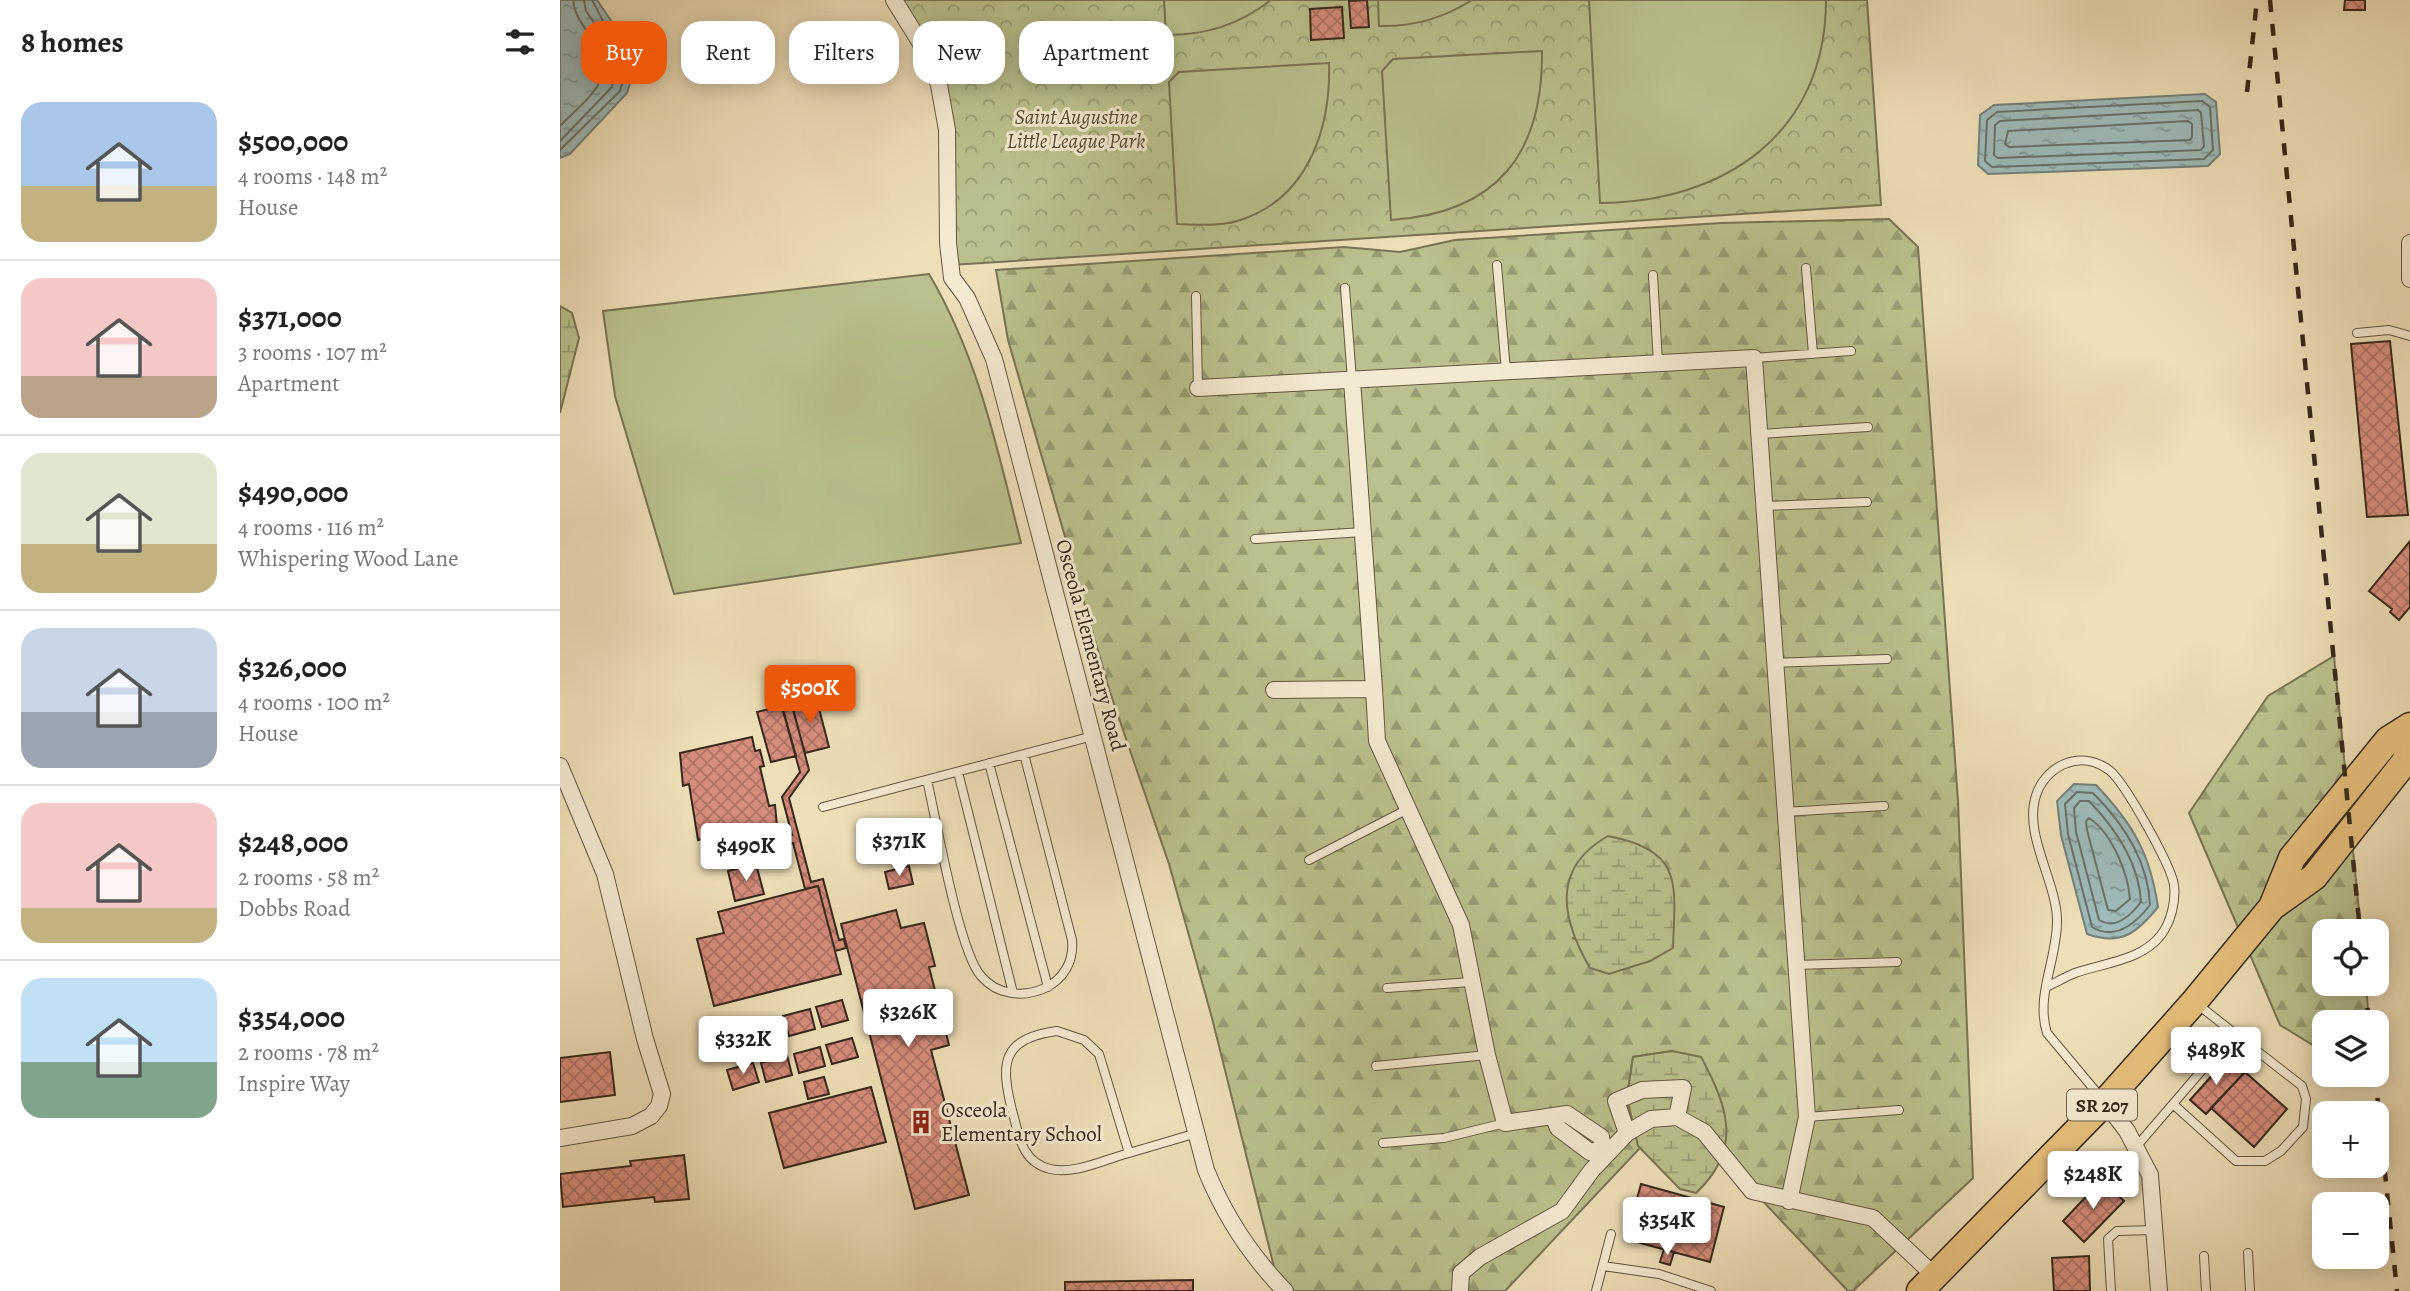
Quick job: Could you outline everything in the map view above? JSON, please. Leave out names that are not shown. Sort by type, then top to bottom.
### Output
[{"type":"highway","name":"SR 207","points":[[2272,907],[2292,858],[2388,740],[2410,726]]},
{"type":"highway","name":"SR 207","points":[[1927,1284],[2105,1102],[2194,1002],[2272,907],[2314,877],[2404,763],[2410,748]]},
{"type":"street","name":"Osceola Elementary Road","points":[[894,0],[928,55],[939,85],[947,130],[948,243],[952,278],[977,318],[994,359],[1206,1170],[1226,1215],[1252,1254],[1285,1291]]},
{"type":"street","points":[[2410,243],[2410,279]]},
{"type":"street","points":[[1198,388],[1754,358],[1807,1117],[1789,1201]]},
{"type":"street","points":[[1352,380],[1377,741],[1461,925],[1487,1055],[1506,1123],[1553,1116],[1558,1128],[1590,1152],[1605,1151]]},
{"type":"street","points":[[1274,690],[1374,689]]},
{"type":"street","points":[[560,765],[605,874],[645,1040],[662,1094],[659,1106],[651,1116],[632,1126],[560,1138]]},
{"type":"street","points":[[1627,1133],[1616,1101],[1642,1090],[1683,1088],[1677,1117]]},
{"type":"street","points":[[2105,1102],[2136,1147],[2150,1175],[2159,1291]]},
{"type":"street","points":[[1460,1291],[1461,1273],[1480,1257],[1562,1211],[1605,1151],[1627,1133],[1651,1119],[1677,1117],[1704,1132],[1752,1191],[1873,1218],[1927,1284]]},
{"type":"lane","points":[[1497,265],[1506,371]]},
{"type":"lane","points":[[1806,268],[1813,354]]},
{"type":"lane","points":[[1653,275],[1658,363]]},
{"type":"lane","points":[[1345,288],[1352,380]]},
{"type":"lane","points":[[1196,296],[1198,388]]},
{"type":"lane","points":[[2357,332],[2389,330],[2410,336]]},
{"type":"lane","points":[[1754,358],[1851,352]]},
{"type":"lane","points":[[1760,434],[1868,427]]},
{"type":"lane","points":[[1764,506],[1867,502]]},
{"type":"lane","points":[[1255,539],[1363,533]]},
{"type":"lane","points":[[1774,663],[1887,659]]},
{"type":"lane","points":[[822,807],[1093,736]]},
{"type":"lane","points":[[927,780],[964,940],[976,969],[995,989],[1013,993],[1048,986],[1067,968],[1072,940],[1024,754]]},
{"type":"lane","points":[[2046,987],[2074,974],[2132,956],[2149,947],[2160,936],[2169,919],[2173,902],[2171,871],[2126,791],[2109,770],[2077,760],[2049,772],[2033,803],[2041,857],[2057,918],[2055,951],[2046,987],[2043,1001],[2047,1033],[2105,1102]]},
{"type":"lane","points":[[989,763],[1048,986]]},
{"type":"lane","points":[[958,772],[1013,993]]},
{"type":"lane","points":[[1784,812],[1884,806]]},
{"type":"lane","points":[[1309,860],[1408,809]]},
{"type":"lane","points":[[1795,965],[1898,962]]},
{"type":"lane","points":[[1387,988],[1471,982]]},
{"type":"lane","points":[[2173,1104],[2236,1161],[2265,1161],[2281,1151],[2303,1127],[2306,1099],[2302,1086],[2194,1002]]},
{"type":"lane","points":[[1129,1153],[1099,1054],[1090,1044],[1072,1034],[1057,1031],[1026,1039],[1014,1047],[1006,1059],[1004,1080],[1022,1150],[1032,1161],[1052,1170],[1066,1171],[1129,1153],[1197,1133]]},
{"type":"lane","points":[[2136,1147],[2233,1034]]},
{"type":"lane","points":[[1376,1066],[1487,1055]]},
{"type":"lane","points":[[1807,1117],[1899,1110]]},
{"type":"lane","points":[[1383,1143],[1444,1138],[1506,1123]]},
{"type":"lane","points":[[2111,1291],[2108,1239],[2117,1231],[2155,1230]]},
{"type":"lane","points":[[1596,1291],[1611,1234]]},
{"type":"lane","points":[[2248,1253],[2250,1291]]},
{"type":"lane","points":[[2204,1256],[2206,1291]]},
{"type":"lane","points":[[1602,1266],[1659,1274],[1708,1290]]},
{"type":"green space","name":"Saint Augustine Little League Park","points":[[894,0],[1867,0],[1881,205],[951,265],[938,84],[1005,84],[1005,21],[913,21],[913,36]]},
{"type":"green space","points":[[1164,0],[1271,0],[1247,16],[1208,31],[1174,34],[1174,21],[1165,21]]},
{"type":"green space","points":[[1378,0],[1472,0],[1428,20],[1379,26]]},
{"type":"green space","points":[[1589,0],[1826,0],[1821,47],[1808,88],[1787,123],[1760,151],[1726,174],[1688,190],[1645,199],[1600,203]]},
{"type":"green space","points":[[1542,51],[1540,88],[1534,120],[1523,148],[1507,171],[1486,191],[1459,205],[1428,215],[1391,220],[1382,71],[1393,59]]},
{"type":"green space","points":[[1329,63],[1326,110],[1312,155],[1301,175],[1268,207],[1229,223],[1177,224],[1169,84],[1174,84],[1174,77],[1179,72]]},
{"type":"green space","points":[[1889,219],[1918,247],[1958,801],[1973,1178],[1853,1291],[1848,1291],[1720,1156],[1672,1051],[1633,1057],[1627,1097],[1640,1148],[1505,1291],[1280,1291],[1212,1018],[1169,864],[1110,692],[1008,340],[996,270],[1344,247],[1400,252],[1455,240],[1721,223]],"holes":[[[1572,938],[1650,961],[1636,964]]]},
{"type":"green space","points":[[929,274],[974,371],[995,439],[1021,543],[674,594],[615,396],[603,311]]},
{"type":"green space","points":[[560,306],[572,313],[579,338],[560,413]]},
{"type":"green space","points":[[2334,656],[2346,778],[2266,901],[2240,932],[2189,813],[2268,696]]},
{"type":"green space","points":[[1608,836],[1633,842],[1662,861],[1670,873],[1674,905],[1673,948],[1650,961],[1609,974],[1590,968],[1573,931],[1567,895],[1577,863]]},
{"type":"green space","points":[[2352,841],[2360,919],[2312,919],[2312,996],[2367,996],[2368,1010],[2312,1010],[2312,1045],[2280,1025],[2248,950]]},
{"type":"green space","points":[[1672,1051],[1701,1057],[1724,1110],[1725,1144],[1720,1160],[1711,1177],[1696,1193],[1680,1189],[1638,1146],[1627,1097],[1633,1057]]},
{"type":"water","points":[[560,0],[597,0],[611,21],[581,21],[581,84],[630,84],[627,93],[570,154],[560,158]]},
{"type":"water","points":[[2205,94],[2216,102],[2220,154],[2208,166],[1988,174],[1978,165],[1980,115],[1994,105]]},
{"type":"water","points":[[2074,784],[2096,785],[2120,813],[2145,855],[2155,888],[2158,907],[2143,924],[2119,938],[2087,934],[2061,835],[2057,801]]},
{"type":"building","points":[[1367,0],[1369,27],[1351,28],[1349,1]]},
{"type":"building","points":[[2345,0],[2365,0],[2365,10],[2344,10]]},
{"type":"building","points":[[1342,7],[1344,38],[1311,40],[1310,9]]},
{"type":"building","points":[[2390,341],[2408,515],[2367,517],[2351,344]]},
{"type":"building","points":[[2410,541],[2410,607],[2399,620],[2390,612],[2392,609],[2369,591]]},
{"type":"building","points":[[790,697],[809,770],[789,798],[811,882],[823,879],[839,940],[844,939],[846,948],[835,951],[818,886],[805,889],[793,843],[746,856],[748,866],[740,868],[735,847],[792,835],[782,797],[800,772],[780,700]]},
{"type":"building","points":[[816,697],[829,747],[805,753],[791,703]]},
{"type":"building","points":[[782,706],[796,756],[771,762],[757,712]]},
{"type":"building","points":[[752,737],[755,751],[760,750],[764,766],[760,767],[769,806],[775,805],[778,837],[706,853],[703,839],[698,840],[689,784],[683,786],[680,753]]},
{"type":"building","points":[[756,864],[764,894],[735,901],[728,871]]},
{"type":"building","points":[[909,866],[913,884],[889,889],[885,872]]},
{"type":"building","points":[[818,886],[841,974],[714,1006],[697,939],[724,933],[718,912]]},
{"type":"building","name":"Osceola Elementary School","points":[[896,910],[901,928],[924,923],[935,966],[929,967],[949,1045],[931,1050],[969,1195],[915,1209],[841,924]]},
{"type":"building","points":[[842,1000],[848,1020],[822,1027],[816,1007]]},
{"type":"building","points":[[810,1009],[815,1029],[789,1036],[783,1016]]},
{"type":"building","points":[[777,1018],[783,1037],[757,1045],[751,1025]]},
{"type":"building","points":[[744,1026],[750,1046],[724,1053],[718,1033]]},
{"type":"building","points":[[852,1038],[858,1057],[832,1064],[826,1045]]},
{"type":"building","points":[[820,1047],[825,1066],[799,1073],[794,1054]]},
{"type":"building","points":[[610,1052],[615,1095],[560,1102],[560,1058]]},
{"type":"building","points":[[787,1055],[792,1075],[766,1082],[761,1063]]},
{"type":"building","points":[[2226,1060],[2243,1074],[2206,1114],[2190,1100]]},
{"type":"building","points":[[753,1063],[759,1082],[733,1090],[727,1070]]},
{"type":"building","points":[[2245,1072],[2287,1109],[2254,1147],[2211,1108]]},
{"type":"building","points":[[824,1077],[829,1094],[808,1099],[804,1082]]},
{"type":"building","points":[[871,1087],[886,1142],[784,1168],[769,1113]]},
{"type":"building","points":[[684,1155],[689,1199],[655,1202],[654,1197],[563,1207],[560,1174],[631,1166],[630,1161]]},
{"type":"building","points":[[2102,1180],[2124,1201],[2084,1242],[2063,1221]]},
{"type":"building","points":[[1641,1184],[1724,1207],[1710,1262],[1626,1239]]},
{"type":"building","points":[[1664,1249],[1674,1252],[1670,1265],[1660,1262]]},
{"type":"building","points":[[2089,1256],[2090,1291],[2054,1291],[2052,1258]]},
{"type":"building","points":[[1193,1280],[1193,1291],[1065,1291],[1065,1282]]},
{"type":"railway","points":[[2247,92],[2257,0]]},
{"type":"railway","points":[[2270,0],[2359,919]]},
{"type":"railway","points":[[2366,996],[2368,1010]]},
{"type":"railway","points":[[2376,1087],[2397,1291]]},
{"type":"place","name":"Osceola Elementary School","points":[[921,1122]]}]
